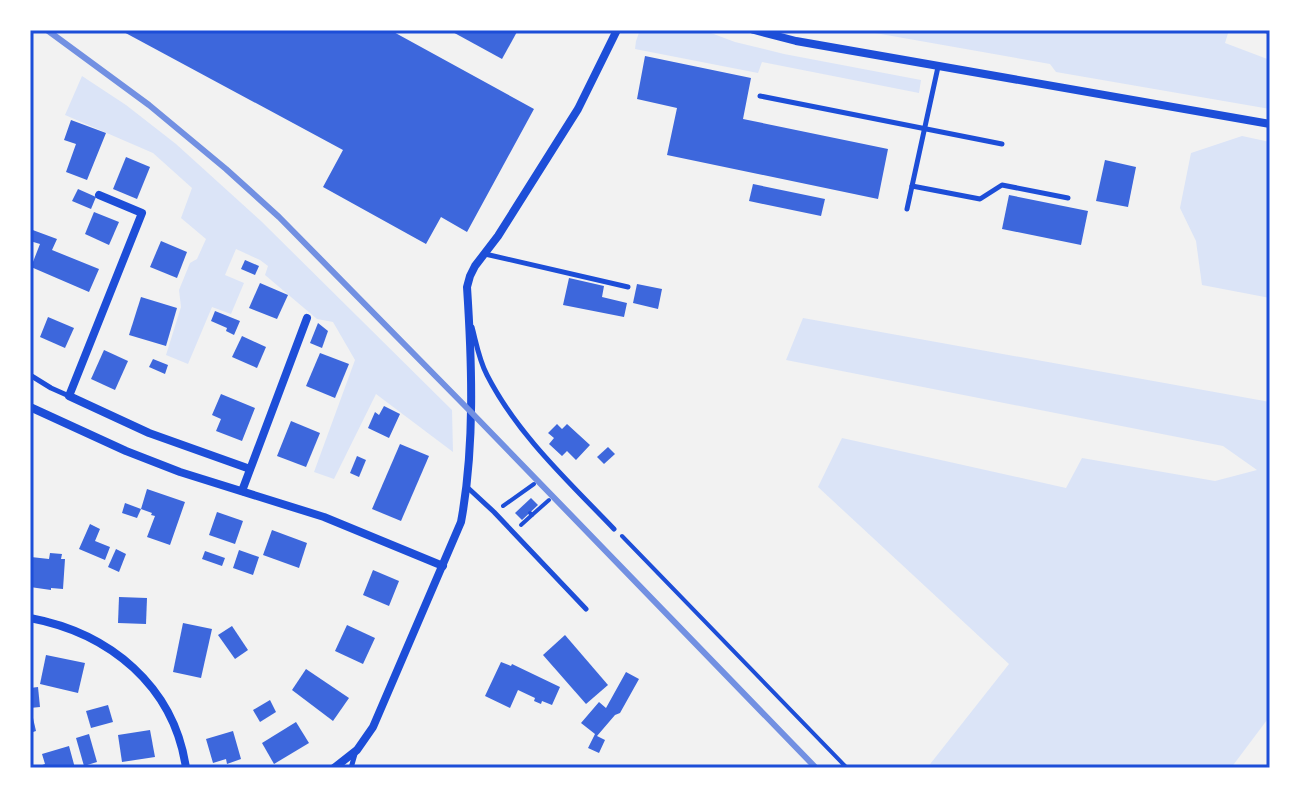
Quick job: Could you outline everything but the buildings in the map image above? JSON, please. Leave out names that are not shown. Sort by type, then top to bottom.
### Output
[{"type":"street","points":[[334,768],[357,750],[373,727],[461,522],[467,487],[470,411],[467,287],[470,276],[578,109],[617,30]]},
{"type":"street","points":[[754,30],[796,41],[1270,124]]},
{"type":"street","points":[[99,195],[142,213],[69,396],[149,433],[250,469]]},
{"type":"street","points":[[242,491],[307,318]]},
{"type":"street","points":[[30,407],[180,472],[324,517],[443,566]]},
{"type":"street","points":[[30,618],[62,626],[98,643],[128,662],[148,681],[163,700],[174,724],[186,768]]},
{"type":"lane","points":[[1264,30],[1270,32]]},
{"type":"lane","points":[[907,209],[938,66]]},
{"type":"lane","points":[[760,96],[1002,144]]},
{"type":"lane","points":[[912,186],[980,199],[1002,185],[1068,198]]},
{"type":"lane","points":[[485,254],[628,287]]},
{"type":"lane","points":[[469,318],[485,372],[501,400],[556,468],[614,529]]},
{"type":"lane","points":[[30,375],[69,396]]},
{"type":"lane","points":[[467,487],[586,609]]},
{"type":"lane","points":[[351,768],[357,750]]},
{"type":"path","points":[[494,512],[534,484]]},
{"type":"path","points":[[532,515],[549,500]]},
{"type":"path","points":[[614,529],[847,768]]},
{"type":"shaded area","points":[[640,30],[703,30],[735,42],[784,54],[921,80],[919,93],[762,62],[758,73],[635,49]]},
{"type":"shaded area","points":[[858,30],[1229,30],[1225,43],[1270,60],[1270,109],[1056,72],[1050,64]]},
{"type":"shaded area","points":[[82,76],[176,144],[261,221],[452,410],[453,452],[376,394],[334,479],[314,472],[355,360],[333,322],[317,319],[265,275],[268,266],[236,249],[225,275],[244,283],[231,314],[212,307],[188,364],[166,355],[181,307],[179,290],[190,263],[197,259],[206,239],[181,218],[192,188],[153,153],[65,115]]},
{"type":"shaded area","points":[[1242,136],[1270,142],[1270,298],[1202,285],[1196,241],[1180,208],[1191,153]]},
{"type":"shaded area","points":[[803,318],[1270,402],[1270,716],[1231,768],[927,768],[1009,664],[818,487],[842,438],[1066,488],[1082,458],[1215,481],[1257,470],[1223,446],[786,360]]},
{"type":"railway","points":[[47,30],[149,105],[279,217],[816,768]]}]
